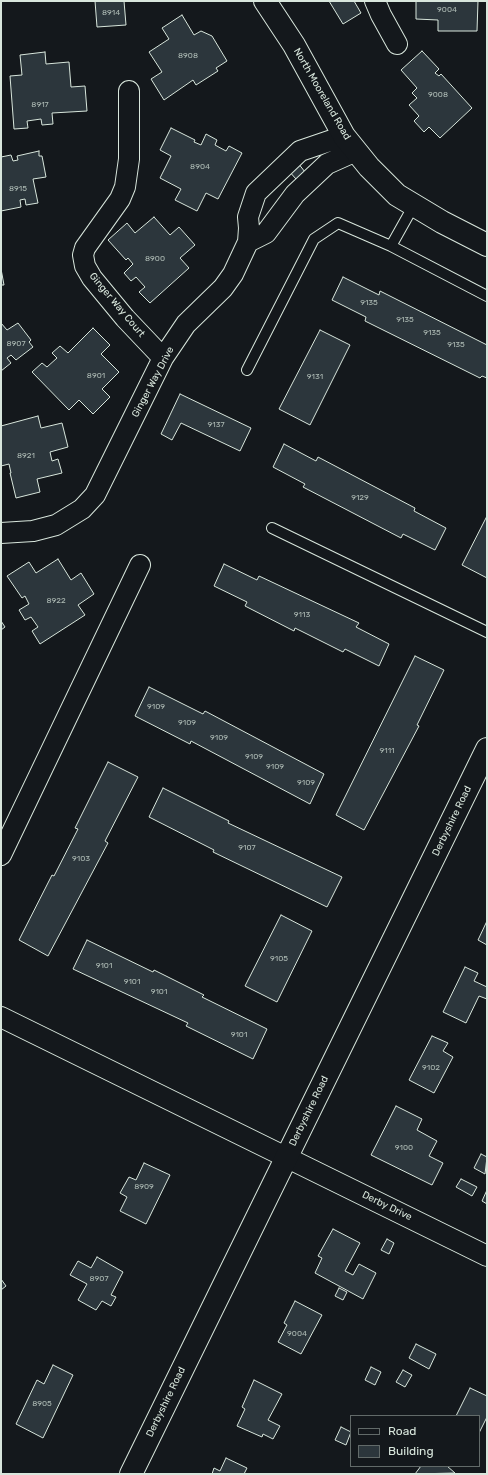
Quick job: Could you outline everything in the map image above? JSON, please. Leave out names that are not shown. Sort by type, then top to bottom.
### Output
[{"type":"street","name":"North Mooreland Road","points":[[265,1],[294,45],[350,143],[368,167],[390,188],[414,205],[442,222],[487,245]]},
{"type":"street","points":[[376,1],[381,15],[397,44]]},
{"type":"street","name":"Ginger Way Court","points":[[129,91],[129,159],[125,187],[120,199],[85,248],[83,255],[85,266],[92,278],[125,318],[163,358]]},
{"type":"street","points":[[248,242],[266,234],[296,194],[350,143]]},
{"type":"street","name":"Ginger Way Drive","points":[[1,533],[33,531],[56,525],[82,509],[96,495],[163,358],[186,324],[223,288],[230,278],[248,242],[248,217],[256,193],[300,151],[350,143]]},
{"type":"street","points":[[1,855],[140,565]]},
{"type":"street","name":"Derbyshire Road","points":[[131,1474],[487,749]]},
{"type":"street","name":"Derby Drive","points":[[1,1016],[487,1256]]},
{"type":"lane","points":[[391,246],[414,205]]},
{"type":"lane","points":[[247,370],[314,240],[338,223],[391,246],[487,296]]},
{"type":"lane","points":[[272,528],[487,632]]},
{"type":"building","points":[[95,1],[124,1],[126,25],[97,27]]},
{"type":"building","points":[[329,1],[354,1],[361,13],[343,24]]},
{"type":"building","points":[[416,1],[478,1],[477,31],[438,31],[438,20],[416,19]]},
{"type":"building","points":[[182,15],[194,35],[201,31],[212,36],[227,61],[216,68],[218,71],[196,85],[193,80],[164,100],[151,79],[162,72],[149,52],[169,39],[162,28]]},
{"type":"building","points":[[422,51],[439,69],[435,73],[439,76],[441,74],[472,108],[440,138],[429,127],[424,132],[414,121],[419,116],[409,105],[417,98],[412,93],[417,88],[401,70]]},
{"type":"building","points":[[45,52],[46,64],[69,62],[71,87],[85,86],[87,111],[52,113],[53,124],[42,125],[41,119],[27,121],[28,128],[14,129],[10,76],[22,75],[20,55]]},
{"type":"building","points":[[171,128],[195,140],[194,142],[201,145],[206,134],[217,140],[215,145],[226,151],[229,146],[242,153],[218,199],[206,193],[197,211],[175,200],[181,189],[160,178],[171,156],[160,150]]},
{"type":"building","points":[[39,151],[39,156],[42,156],[46,177],[33,179],[38,203],[26,205],[25,199],[20,200],[21,207],[1,211],[1,157],[11,155],[13,161],[18,160],[17,156]]},
{"type":"building","points":[[298,163],[305,172],[296,179],[288,170]]},
{"type":"building","points":[[154,217],[170,235],[179,227],[195,245],[180,258],[189,268],[150,303],[139,292],[145,287],[136,277],[131,281],[124,273],[133,264],[128,258],[126,260],[108,240],[127,223],[135,233]]},
{"type":"building","points":[[1,269],[4,285],[1,285]]},
{"type":"building","points":[[343,277],[379,295],[380,291],[487,345],[487,378],[482,376],[480,378],[365,321],[366,317],[332,300]]},
{"type":"building","points":[[1,323],[7,330],[18,323],[31,340],[29,342],[33,347],[16,360],[11,355],[7,358],[11,363],[1,371]]},
{"type":"building","points":[[93,328],[110,345],[101,354],[119,372],[102,389],[110,397],[93,414],[79,400],[69,410],[32,372],[42,363],[47,367],[57,358],[52,353],[60,346],[68,353]]},
{"type":"building","points":[[320,330],[350,345],[310,425],[279,409]]},
{"type":"building","points":[[180,394],[251,428],[240,451],[181,423],[172,440],[161,434]]},
{"type":"building","points":[[38,416],[41,428],[62,423],[68,447],[50,452],[52,461],[58,459],[62,473],[37,479],[40,492],[16,498],[9,464],[1,466],[1,426]]},
{"type":"building","points":[[284,444],[316,461],[318,457],[415,508],[414,511],[446,528],[435,550],[403,534],[401,538],[303,487],[305,484],[273,467]]},
{"type":"building","points":[[487,516],[487,578],[462,565]]},
{"type":"building","points":[[58,559],[71,580],[81,573],[94,594],[78,605],[85,615],[40,644],[32,631],[38,627],[31,617],[25,620],[19,610],[29,604],[25,596],[22,598],[7,576],[29,562],[36,573]]},
{"type":"building","points":[[224,564],[257,580],[259,576],[359,623],[356,627],[389,644],[379,666],[345,649],[343,652],[295,628],[294,631],[245,606],[247,602],[214,586]]},
{"type":"building","points":[[1,621],[5,627],[1,630]]},
{"type":"building","points":[[415,656],[444,670],[417,725],[419,726],[364,830],[336,815]]},
{"type":"building","points":[[149,687],[203,714],[205,711],[324,774],[310,804],[191,741],[190,744],[135,716]]},
{"type":"building","points":[[108,762],[138,777],[105,841],[108,843],[48,956],[19,940],[52,875],[54,876],[78,829],[75,828]]},
{"type":"building","points":[[163,788],[229,821],[228,823],[342,877],[327,907],[213,852],[214,850],[149,817]]},
{"type":"building","points":[[281,915],[312,931],[277,1002],[245,986]]},
{"type":"building","points":[[487,921],[487,945],[478,940]]},
{"type":"building","points":[[87,940],[153,972],[154,970],[204,995],[202,997],[267,1029],[253,1059],[186,1026],[188,1023],[73,969]]},
{"type":"building","points":[[465,967],[478,973],[474,981],[487,987],[487,999],[479,996],[466,1023],[443,1012]]},
{"type":"building","points":[[432,1036],[448,1043],[443,1051],[453,1057],[434,1093],[409,1080]]},
{"type":"building","points":[[396,1106],[422,1119],[417,1130],[437,1141],[429,1156],[443,1163],[432,1185],[371,1155]]},
{"type":"building","points":[[481,1154],[487,1157],[485,1174],[474,1168]]},
{"type":"building","points":[[144,1163],[170,1175],[146,1224],[120,1211],[127,1197],[120,1193],[129,1177],[136,1180]]},
{"type":"building","points":[[461,1179],[477,1187],[472,1196],[456,1187]]},
{"type":"building","points":[[487,1190],[487,1204],[482,1201]]},
{"type":"building","points":[[333,1229],[360,1243],[345,1271],[353,1275],[359,1264],[376,1273],[363,1299],[315,1273],[322,1258],[318,1256]]},
{"type":"building","points":[[387,1239],[394,1243],[389,1254],[381,1250]]},
{"type":"building","points":[[97,1257],[123,1272],[111,1295],[116,1297],[111,1306],[102,1301],[96,1310],[78,1300],[87,1284],[70,1275],[78,1261],[91,1268]]},
{"type":"building","points":[[1,1279],[6,1286],[1,1290]]},
{"type":"building","points":[[339,1288],[347,1292],[343,1300],[335,1296]]},
{"type":"building","points":[[295,1301],[322,1315],[301,1354],[278,1342],[287,1325],[284,1323]]},
{"type":"building","points":[[416,1344],[436,1354],[429,1369],[409,1358]]},
{"type":"building","points":[[53,1365],[73,1375],[43,1438],[16,1424],[37,1380],[44,1384]]},
{"type":"building","points":[[371,1367],[381,1372],[375,1385],[365,1380]]},
{"type":"building","points":[[403,1370],[412,1375],[405,1387],[396,1382]]},
{"type":"building","points":[[254,1380],[282,1394],[268,1420],[280,1426],[273,1439],[263,1434],[262,1437],[237,1426],[245,1409],[242,1407]]},
{"type":"building","points":[[470,1388],[487,1396],[487,1417],[480,1431],[480,1415],[456,1415]]},
{"type":"building","points":[[341,1427],[350,1432],[346,1445],[335,1440]]},
{"type":"building","points":[[226,1458],[247,1468],[244,1474],[212,1474],[214,1468],[220,1471]]},
{"type":"building","points":[[420,1467],[448,1467],[455,1473],[415,1474]]}]
